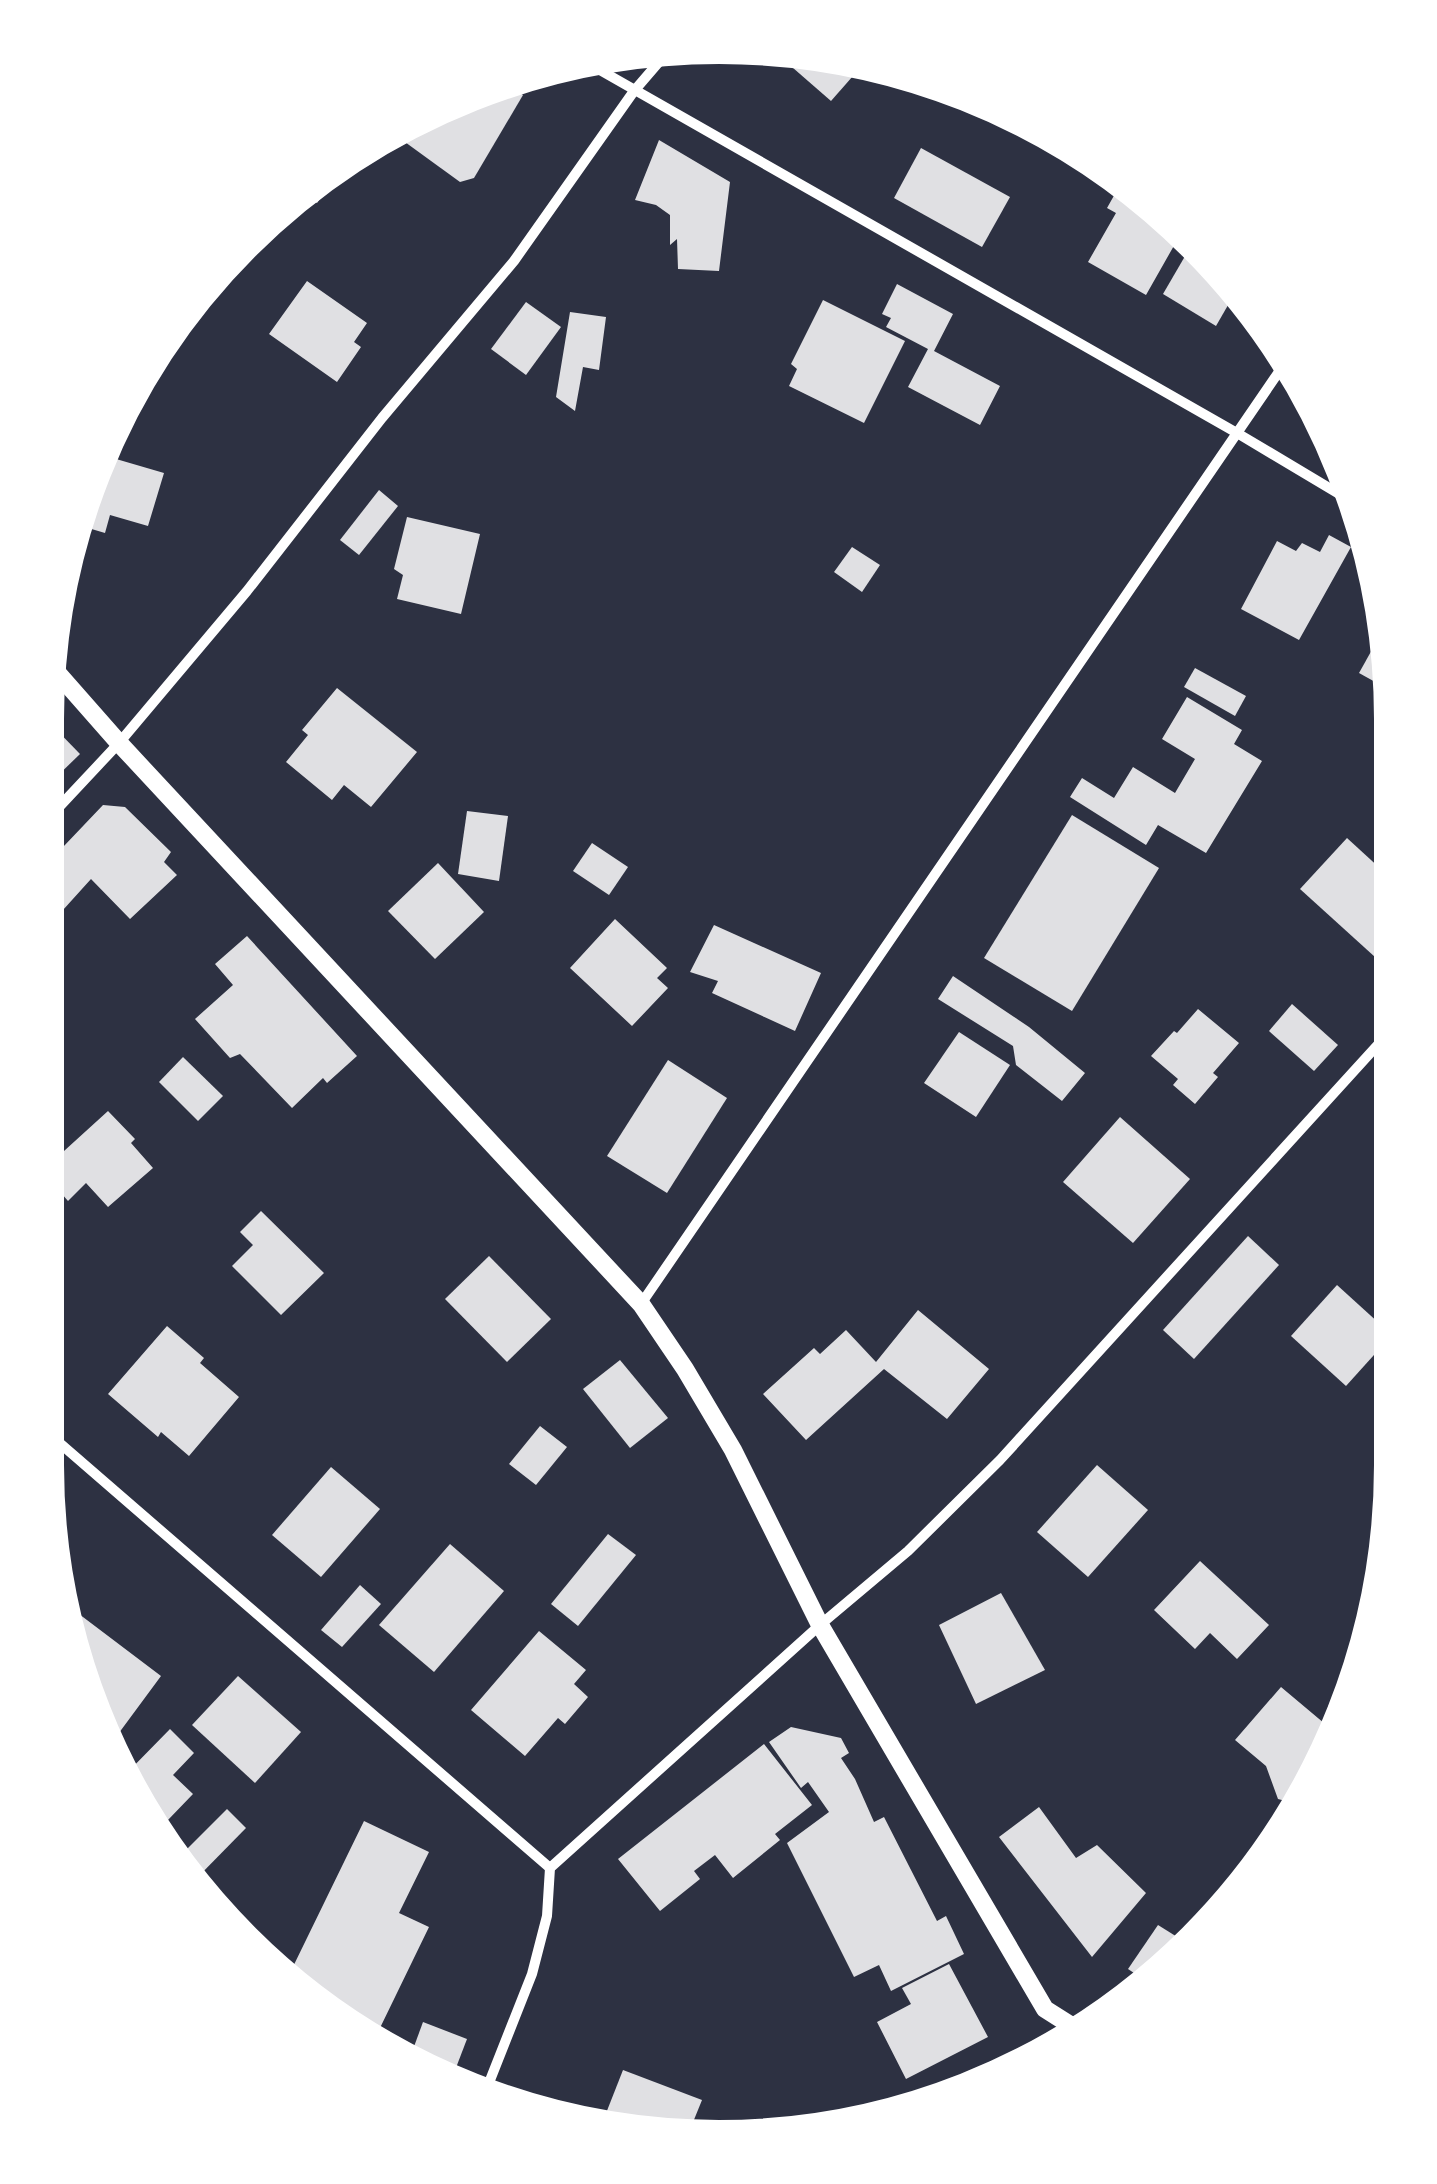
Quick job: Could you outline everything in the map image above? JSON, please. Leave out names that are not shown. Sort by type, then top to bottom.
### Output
[{"type":"street","points":[[58,807],[119,743],[247,591],[382,418],[514,261],[634,91],[661,60]]},
{"type":"street","points":[[596,69],[1237,433],[1340,496]]},
{"type":"street","points":[[641,1304],[1279,369]]},
{"type":"street","points":[[59,675],[641,1304],[733,1450],[820,1624],[1044,2010],[1070,2025]]},
{"type":"street","points":[[488,2084],[532,1974],[547,1916],[550,1868],[820,1624],[908,1551],[1000,1460],[1380,1042]]},
{"type":"street","points":[[58,1442],[550,1868]]},
{"type":"building","points":[[785,61],[856,72],[831,101]]},
{"type":"building","points":[[515,90],[523,95],[474,178],[460,182],[401,139],[506,93]]},
{"type":"building","points":[[659,140],[730,182],[719,271],[678,269],[677,239],[670,245],[670,215],[656,205],[635,200]]},
{"type":"building","points":[[921,148],[1010,197],[982,247],[894,198]]},
{"type":"building","points":[[332,183],[317,203],[310,199]]},
{"type":"building","points":[[1117,191],[1176,242],[1146,295],[1088,262],[1116,213],[1107,208]]},
{"type":"building","points":[[1187,252],[1230,301],[1216,326],[1163,294]]},
{"type":"building","points":[[307,281],[367,323],[354,342],[361,347],[337,382],[269,334]]},
{"type":"building","points":[[897,284],[953,314],[934,351],[1000,386],[980,425],[908,387],[928,349],[886,327],[891,318],[882,314]]},
{"type":"building","points":[[823,300],[905,341],[864,423],[789,386],[797,369],[791,364]]},
{"type":"building","points":[[526,302],[561,327],[526,375],[491,349]]},
{"type":"building","points":[[570,312],[606,317],[599,370],[583,367],[575,411],[556,397]]},
{"type":"building","points":[[112,458],[164,473],[148,526],[110,515],[105,533],[86,527]]},
{"type":"building","points":[[379,490],[398,506],[359,555],[340,540]]},
{"type":"building","points":[[407,517],[480,534],[461,614],[397,599],[403,575],[394,569]]},
{"type":"building","points":[[1329,535],[1351,547],[1299,640],[1241,609],[1277,541],[1296,551],[1302,543],[1320,552]]},
{"type":"building","points":[[852,547],[880,565],[862,592],[834,572]]},
{"type":"building","points":[[1375,644],[1378,684],[1359,673]]},
{"type":"building","points":[[1195,668],[1246,696],[1235,716],[1184,687]]},
{"type":"building","points":[[337,688],[417,752],[371,807],[344,785],[332,800],[286,762],[308,735],[302,730]]},
{"type":"building","points":[[1187,697],[1242,730],[1234,744],[1262,761],[1206,853],[1158,825],[1146,845],[1070,797],[1082,778],[1114,798],[1133,767],[1175,793],[1195,759],[1162,739]]},
{"type":"building","points":[[58,731],[80,754],[58,775]]},
{"type":"building","points":[[103,805],[125,807],[171,852],[164,862],[177,875],[130,919],[91,879],[58,916],[58,852]]},
{"type":"building","points":[[467,811],[508,816],[499,881],[458,874]]},
{"type":"building","points":[[1072,815],[1159,868],[1072,1011],[984,958]]},
{"type":"building","points":[[1347,838],[1380,868],[1380,962],[1300,889]]},
{"type":"building","points":[[592,843],[628,867],[609,895],[573,871]]},
{"type":"building","points":[[438,863],[484,912],[435,959],[388,911]]},
{"type":"building","points":[[615,919],[667,968],[657,978],[668,988],[632,1026],[570,968]]},
{"type":"building","points":[[714,925],[821,973],[795,1031],[712,993],[718,981],[690,972]]},
{"type":"building","points":[[247,936],[357,1056],[327,1083],[323,1078],[292,1108],[240,1054],[230,1058],[195,1019],[233,985],[215,964]]},
{"type":"building","points":[[953,976],[1029,1027],[1085,1073],[1062,1101],[1016,1065],[1013,1046],[938,999]]},
{"type":"building","points":[[1292,1004],[1338,1045],[1314,1071],[1269,1031]]},
{"type":"building","points":[[1198,1009],[1239,1043],[1213,1073],[1218,1077],[1195,1104],[1173,1085],[1178,1079],[1151,1056]]},
{"type":"building","points":[[959,1032],[1010,1065],[976,1117],[924,1083]]},
{"type":"building","points":[[183,1057],[223,1096],[198,1121],[159,1082]]},
{"type":"building","points":[[668,1060],[727,1098],[667,1193],[607,1156]]},
{"type":"building","points":[[108,1111],[135,1139],[131,1143],[153,1168],[108,1207],[86,1183],[68,1201],[58,1189],[58,1156]]},
{"type":"building","points":[[1120,1117],[1190,1179],[1133,1243],[1063,1182]]},
{"type":"building","points":[[261,1211],[324,1273],[281,1315],[232,1266],[253,1245],[240,1232]]},
{"type":"building","points":[[1248,1236],[1279,1265],[1194,1359],[1163,1330]]},
{"type":"building","points":[[489,1256],[551,1319],[507,1362],[445,1299]]},
{"type":"building","points":[[1337,1285],[1380,1324],[1380,1348],[1346,1386],[1291,1336]]},
{"type":"building","points":[[918,1310],[989,1369],[947,1419],[884,1369],[806,1440],[763,1394],[814,1348],[820,1354],[846,1330],[876,1362]]},
{"type":"building","points":[[167,1326],[204,1358],[200,1363],[239,1397],[189,1456],[161,1432],[158,1437],[108,1394]]},
{"type":"building","points":[[620,1360],[668,1418],[630,1448],[583,1389]]},
{"type":"building","points":[[540,1426],[567,1447],[536,1485],[509,1464]]},
{"type":"building","points":[[1097,1465],[1148,1510],[1088,1577],[1037,1532]]},
{"type":"building","points":[[331,1467],[380,1509],[321,1577],[272,1535]]},
{"type":"building","points":[[608,1534],[636,1555],[578,1626],[551,1604]]},
{"type":"building","points":[[450,1544],[504,1591],[434,1672],[379,1625]]},
{"type":"building","points":[[1200,1561],[1269,1625],[1237,1659],[1210,1633],[1195,1649],[1154,1610]]},
{"type":"building","points":[[360,1585],[381,1604],[342,1647],[321,1630]]},
{"type":"building","points":[[1001,1593],[1045,1670],[976,1704],[939,1625]]},
{"type":"building","points":[[79,1614],[161,1676],[116,1736],[93,1678],[76,1618]]},
{"type":"building","points":[[539,1631],[586,1670],[574,1684],[588,1697],[565,1724],[558,1718],[525,1756],[471,1710]]},
{"type":"building","points":[[238,1676],[301,1732],[255,1783],[192,1725]]},
{"type":"building","points":[[1281,1687],[1326,1725],[1288,1801],[1278,1799],[1266,1766],[1235,1740]]},
{"type":"building","points":[[791,1727],[841,1738],[849,1753],[841,1758],[874,1822],[884,1817],[937,1921],[946,1916],[964,1954],[891,1991],[879,1965],[854,1977],[787,1843],[829,1812],[808,1782],[801,1788],[769,1742]]},
{"type":"building","points":[[170,1729],[194,1753],[173,1775],[193,1794],[167,1821],[153,1807],[131,1768]]},
{"type":"building","points":[[764,1744],[812,1805],[775,1834],[780,1840],[733,1878],[715,1855],[694,1871],[700,1879],[660,1911],[618,1859]]},
{"type":"building","points":[[1039,1807],[1076,1858],[1097,1845],[1146,1893],[1092,1957],[999,1837]]},
{"type":"building","points":[[227,1809],[246,1828],[200,1875],[183,1853]]},
{"type":"building","points":[[364,1821],[429,1852],[399,1913],[429,1927],[379,2030],[351,2015],[292,1969]]},
{"type":"building","points":[[1158,1925],[1180,1939],[1138,1976],[1128,1969]]},
{"type":"building","points":[[949,1964],[988,2037],[906,2079],[877,2022],[911,2004],[902,1988]]},
{"type":"building","points":[[423,2022],[467,2039],[455,2071],[412,2051]]},
{"type":"building","points":[[623,2070],[702,2100],[692,2125],[605,2116]]}]
